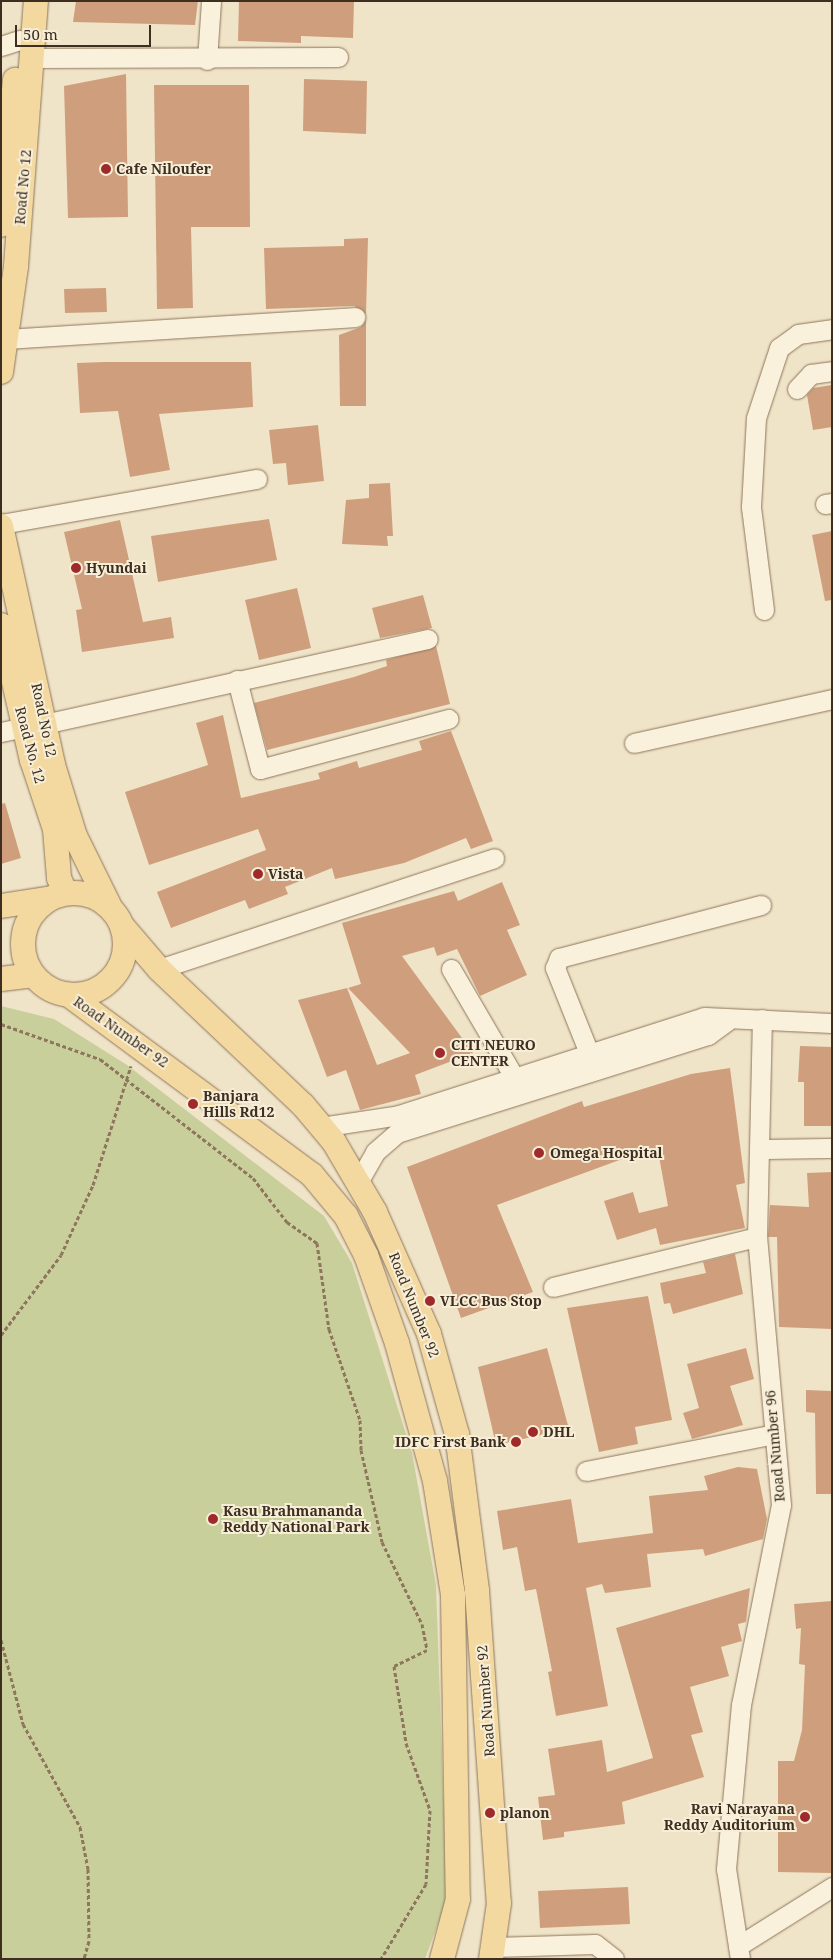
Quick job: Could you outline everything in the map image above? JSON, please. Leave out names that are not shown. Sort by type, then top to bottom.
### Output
[{"type":"main road","points":[[1,225],[21,1]]},
{"type":"main road","name":"Road No 12","points":[[1,372],[7,339],[18,48],[36,1]]},
{"type":"main road","name":"Road No 12","points":[[1,526],[34,725],[75,836],[109,905]]},
{"type":"main road","name":"Road No. 12","points":[[2,633],[34,725],[55,829],[59,878],[56,896]]},
{"type":"main road","points":[[1,906],[56,896],[88,894],[109,905],[123,927],[123,961],[115,976],[86,994],[69,995],[49,989],[32,975],[24,959],[24,934],[34,910],[56,896]]},
{"type":"main road","name":"Road Number 92","points":[[123,927],[159,969],[322,1127],[358,1182],[429,1334],[465,1481],[486,1687],[499,1903],[492,1953]]},
{"type":"main road","points":[[1,979],[32,975]]},
{"type":"main road","name":"Road Number 92","points":[[69,995],[312,1175],[346,1216],[366,1255],[397,1343],[435,1481],[452,1595],[458,1899],[442,1959]]},
{"type":"main road","points":[[397,1343],[429,1334]]},
{"type":"main road","points":[[455,1688],[486,1687]]},
{"type":"street","points":[[207,60],[211,1]]},
{"type":"street","points":[[18,48],[207,60],[338,57]]},
{"type":"street","points":[[7,339],[356,317]]},
{"type":"street","points":[[764,610],[751,508],[756,418],[779,348],[798,334],[832,329]]},
{"type":"street","points":[[797,389],[811,374],[832,371]]},
{"type":"street","points":[[1,526],[258,479]]},
{"type":"street","points":[[1,732],[428,639]]},
{"type":"street","points":[[237,680],[260,770],[448,719]]},
{"type":"street","points":[[634,743],[832,699]]},
{"type":"street","points":[[159,969],[494,858]]},
{"type":"street","points":[[589,1053],[555,968],[559,958],[760,904]]},
{"type":"street","points":[[451,969],[514,1077]]},
{"type":"street","points":[[322,1127],[399,1115],[704,1018],[727,1021],[762,1019],[832,1024]]},
{"type":"street","name":"Road Number 96","points":[[739,1952],[726,1869],[741,1705],[781,1505],[757,1237],[762,1019]]},
{"type":"street","points":[[358,1182],[375,1152],[397,1133],[708,1035],[727,1021]]},
{"type":"street","points":[[760,1149],[832,1148]]},
{"type":"street","points":[[552,1287],[757,1237]]},
{"type":"street","points":[[586,1471],[774,1434]]},
{"type":"street","points":[[739,1952],[832,1887]]},
{"type":"street","points":[[492,1953],[595,1944],[614,1959]]},
{"type":"path","points":[[1,1024],[100,1059],[253,1178],[287,1222],[317,1243],[329,1329],[360,1420],[361,1450],[382,1542],[422,1624],[427,1650],[394,1666],[406,1743],[430,1810],[426,1884],[381,1959]]},
{"type":"path","points":[[1,1335],[61,1255],[93,1185],[138,1045]]},
{"type":"path","points":[[1,1640],[23,1724],[80,1827],[88,1869],[88,1941],[84,1959]]},
{"type":"green space","name":"Kasu Brahmananda Reddy National Park","points":[[1,1006],[54,1019],[127,1065],[324,1216],[352,1263],[412,1453],[436,1585],[447,1899],[425,1959],[1,1959]]},
{"type":"building","points":[[76,1],[198,1],[195,25],[73,22]]},
{"type":"building","points":[[239,1],[354,1],[353,38],[301,36],[301,43],[238,41]]},
{"type":"building","points":[[126,74],[128,217],[68,218],[64,86]]},
{"type":"building","points":[[304,79],[367,81],[366,134],[303,131]]},
{"type":"building","points":[[154,85],[249,85],[250,227],[191,227],[193,308],[157,309]]},
{"type":"building","points":[[368,238],[366,314],[354,306],[266,309],[264,248],[344,246],[344,239]]},
{"type":"building","points":[[106,288],[107,312],[65,313],[64,289]]},
{"type":"building","points":[[366,319],[366,406],[340,406],[339,335],[361,327]]},
{"type":"building","points":[[251,362],[253,407],[159,414],[170,470],[130,477],[118,411],[80,413],[77,363]]},
{"type":"building","points":[[832,385],[832,427],[813,430],[807,395],[813,388]]},
{"type":"building","points":[[318,425],[324,481],[288,485],[286,463],[273,464],[269,430]]},
{"type":"building","points":[[390,483],[393,536],[387,536],[388,546],[342,544],[346,500],[369,498],[369,484]]},
{"type":"building","points":[[269,519],[277,560],[158,582],[151,536]]},
{"type":"building","points":[[120,520],[143,622],[171,617],[174,638],[82,652],[76,610],[82,609],[64,532]]},
{"type":"building","points":[[832,531],[832,600],[825,601],[812,535]]},
{"type":"building","points":[[297,588],[311,648],[259,660],[245,600]]},
{"type":"building","points":[[423,595],[432,628],[380,638],[372,608]]},
{"type":"building","points":[[436,646],[450,704],[267,750],[254,703],[354,677],[387,666],[386,660]]},
{"type":"building","points":[[223,715],[241,798],[320,779],[318,773],[357,761],[359,768],[422,750],[419,741],[451,731],[493,841],[471,849],[466,838],[404,863],[335,879],[332,868],[285,887],[288,894],[249,909],[245,900],[171,928],[157,892],[266,850],[258,829],[149,865],[125,792],[208,765],[196,723]]},
{"type":"building","points":[[5,803],[21,858],[1,864],[1,804]]},
{"type":"building","points":[[502,882],[520,925],[507,930],[527,975],[480,996],[457,949],[437,956],[434,947],[402,956],[473,1053],[415,1075],[421,1094],[360,1110],[346,1070],[327,1077],[298,1000],[347,988],[377,1065],[410,1053],[348,988],[361,984],[342,923],[454,891],[458,901]]},
{"type":"building","points":[[800,1046],[832,1047],[832,1126],[804,1126],[804,1082],[798,1082]]},
{"type":"building","points":[[730,1068],[745,1183],[736,1185],[745,1228],[660,1245],[656,1228],[617,1240],[604,1201],[633,1192],[639,1213],[668,1206],[658,1151],[625,1158],[497,1205],[533,1292],[461,1318],[407,1167],[582,1101],[584,1107],[691,1074]]},
{"type":"building","points":[[832,1172],[832,1329],[779,1327],[777,1237],[768,1237],[770,1205],[809,1207],[807,1173]]},
{"type":"building","points":[[735,1254],[743,1294],[673,1314],[670,1303],[664,1304],[660,1283],[706,1273],[703,1262]]},
{"type":"building","points":[[648,1296],[672,1420],[635,1427],[638,1444],[599,1452],[567,1308]]},
{"type":"building","points":[[547,1348],[569,1429],[496,1445],[478,1367]]},
{"type":"building","points":[[746,1348],[754,1379],[730,1386],[743,1425],[692,1439],[683,1413],[699,1408],[687,1364]]},
{"type":"building","points":[[806,1390],[832,1391],[832,1494],[816,1494],[815,1413],[806,1412]]},
{"type":"building","points":[[738,1467],[757,1469],[767,1519],[763,1539],[705,1556],[703,1549],[647,1554],[651,1587],[605,1593],[602,1584],[586,1588],[608,1706],[556,1716],[548,1672],[552,1671],[536,1589],[525,1591],[517,1547],[503,1550],[497,1511],[571,1499],[578,1543],[653,1533],[649,1496],[708,1490],[704,1476]]},
{"type":"building","points":[[750,1588],[746,1622],[738,1624],[742,1641],[721,1647],[729,1676],[690,1687],[703,1732],[691,1735],[704,1777],[622,1802],[625,1824],[564,1832],[564,1837],[543,1840],[538,1797],[555,1795],[548,1749],[602,1740],[607,1772],[653,1758],[616,1628]]},
{"type":"building","points":[[832,1601],[832,1873],[778,1872],[778,1761],[794,1761],[802,1730],[805,1665],[799,1664],[801,1628],[796,1629],[794,1604]]},
{"type":"building","points":[[628,1887],[630,1924],[540,1928],[538,1891]]},
{"type":"place","name":"Cafe Niloufer","points":[[106,169]]},
{"type":"place","name":"Hyundai","points":[[76,568]]},
{"type":"place","name":"Vista","points":[[258,874]]},
{"type":"place","name":"CITI NEURO CENTER","points":[[440,1053]]},
{"type":"place","name":"Banjara Hills Rd12","points":[[193,1104]]},
{"type":"place","name":"Omega Hospital","points":[[539,1153]]},
{"type":"place","name":"VLCC Bus Stop","points":[[430,1301]]},
{"type":"place","name":"DHL","points":[[533,1432]]},
{"type":"place","name":"IDFC First Bank","points":[[516,1442]]},
{"type":"place","name":"Kasu Brahmananda Reddy National Park","points":[[213,1519]]},
{"type":"place","name":"planon","points":[[490,1813]]},
{"type":"place","name":"Ravi Narayana Reddy Auditorium","points":[[805,1817]]}]
